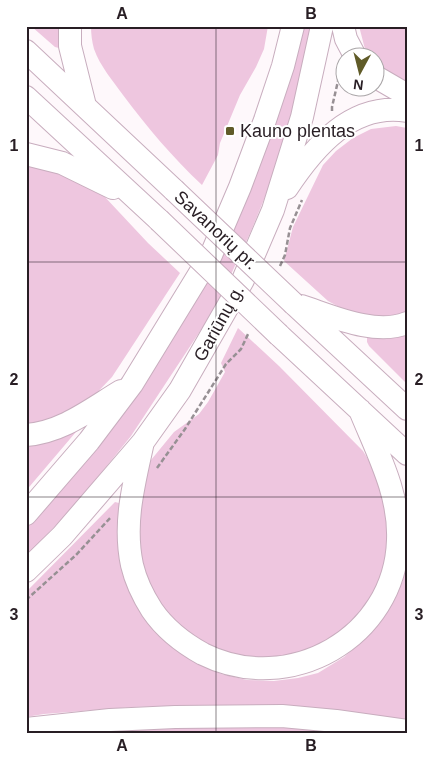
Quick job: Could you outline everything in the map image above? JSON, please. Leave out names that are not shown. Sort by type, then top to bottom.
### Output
[{"type":"highway","points":[[70,26],[70,46],[85,106]]},
{"type":"highway","points":[[279,26],[283,66]]},
{"type":"highway","points":[[26,514],[89,441],[132,384],[211,255],[240,187],[283,66],[293,26]]},
{"type":"highway","name":"Gariūnų g.","points":[[26,571],[62,536],[143,442],[180,390],[243,280],[272,210],[302,117],[322,26]]},
{"type":"highway","points":[[343,26],[351,48]]},
{"type":"highway","name":"Savanorių pr.","points":[[26,51],[407,409]]},
{"type":"highway","points":[[386,83],[407,95]]},
{"type":"highway","name":"Savanorių pr.","points":[[26,97],[407,454]]},
{"type":"highway","points":[[272,210],[303,163],[336,130],[352,120],[369,113],[385,110],[407,111]]},
{"type":"highway","points":[[26,154],[62,163],[134,199]]},
{"type":"highway","points":[[294,304],[354,324],[374,327],[407,323]]},
{"type":"highway","points":[[26,435],[52,430],[70,423],[132,384]]},
{"type":"highway","points":[[143,442],[129,510],[128,533],[132,565],[137,584],[146,601],[156,617],[168,630],[182,641],[213,659],[246,668],[283,668],[319,657],[336,648],[352,636],[379,605],[393,575],[398,542],[396,505],[390,484],[360,410]]},
{"type":"highway","points":[[26,730],[48,726],[119,720],[175,717],[282,716],[407,731]]},
{"type":"shaded area","points":[[31,26],[61,26],[59,48],[55,47]]},
{"type":"shaded area","points":[[91,26],[268,26],[264,49],[240,95],[220,143],[218,155],[202,185],[151,130],[107,73],[94,49]]},
{"type":"shaded area","points":[[302,26],[312,26],[305,70],[269,187],[216,307],[131,436],[72,509],[26,556],[26,526],[37,515],[144,381]]},
{"type":"shaded area","points":[[359,26],[407,26],[407,84],[386,73],[386,48],[365,48]]},
{"type":"shaded area","points":[[396,126],[407,128],[407,315],[397,318],[352,314],[328,301],[284,261],[293,227],[323,165],[336,151],[353,138],[371,129]]},
{"type":"shaded area","points":[[26,162],[46,165],[104,196],[148,243],[180,273],[112,377],[90,400],[62,417],[26,428]]},
{"type":"shaded area","points":[[238,328],[279,366],[363,451],[381,480],[390,510],[386,577],[347,631],[288,660],[220,653],[190,637],[165,613],[147,584],[137,551],[142,484],[151,460],[174,432],[199,414],[208,402],[225,372],[221,363]]},
{"type":"shaded area","points":[[407,331],[407,384],[369,346],[367,338],[372,335]]},
{"type":"shaded area","points":[[81,426],[30,486],[26,490],[26,443]]},
{"type":"shaded area","points":[[115,502],[123,504],[125,566],[197,662],[221,674],[247,680],[274,681],[298,678],[318,673],[344,657],[368,636],[385,612],[402,583],[407,564],[407,721],[221,705],[133,707],[26,717],[26,592]]},
{"type":"shaded area","points":[[238,724],[371,733],[59,733]]},
{"type":"place","name":"Kauno plentas","points":[[230,131]]}]
